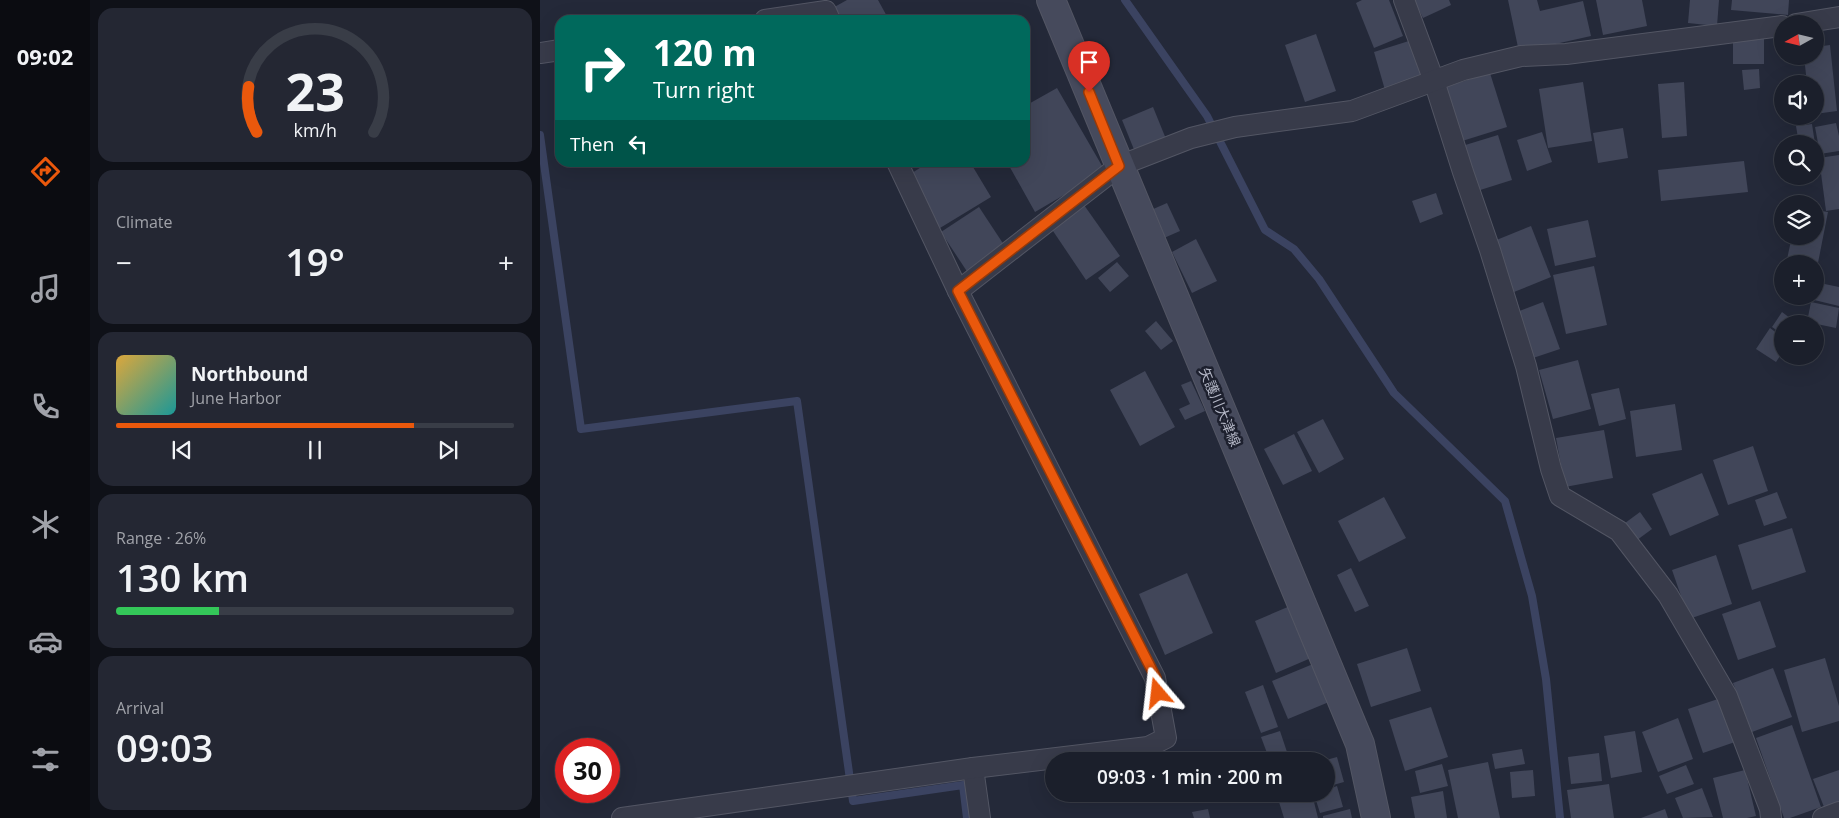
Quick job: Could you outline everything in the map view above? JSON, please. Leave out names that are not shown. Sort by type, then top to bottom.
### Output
[{"type":"main road","name":"矢護川大津線","points":[[1051,0],[1360,744],[1376,818]]},
{"type":"street","points":[[1404,0],[1434,81],[1526,366],[1551,469],[1560,496],[1619,531],[1668,596],[1727,696],[1770,809],[1771,818]]},
{"type":"street","points":[[799,15],[826,11],[828,15]]},
{"type":"street","points":[[1824,19],[1839,17]]},
{"type":"street","points":[[958,291],[1119,166],[1191,138],[1235,127],[1352,111],[1463,70],[1521,56],[1566,54],[1774,27]]},
{"type":"street","points":[[540,53],[555,51]]},
{"type":"street","points":[[622,818],[974,768],[1148,747],[1166,738],[1156,678],[958,291],[899,167]]},
{"type":"street","points":[[974,768],[980,818]]},
{"type":"street","points":[[1823,818],[1839,812]]},
{"type":"building","points":[[847,0],[878,0],[886,15],[832,15],[829,10]]},
{"type":"building","points":[[1362,0],[1389,0],[1403,36],[1374,48],[1356,3]]},
{"type":"building","points":[[1414,0],[1449,0],[1451,5],[1423,18]]},
{"type":"building","points":[[1508,0],[1537,0],[1540,11],[1583,1],[1591,36],[1519,52]]},
{"type":"building","points":[[1596,0],[1642,0],[1647,26],[1603,35]]},
{"type":"building","points":[[1690,0],[1719,0],[1717,26],[1688,23]]},
{"type":"building","points":[[1732,0],[1789,0],[1788,15],[1731,10]]},
{"type":"building","points":[[1316,34],[1336,91],[1305,102],[1285,45]]},
{"type":"building","points":[[1733,38],[1764,38],[1764,64],[1733,64]]},
{"type":"building","points":[[1412,40],[1424,78],[1385,90],[1374,52]]},
{"type":"building","points":[[1830,45],[1837,111],[1824,113],[1824,75],[1806,75],[1805,65],[1824,65],[1824,46]]},
{"type":"building","points":[[1759,69],[1760,88],[1744,90],[1742,70]]},
{"type":"building","points":[[1490,73],[1507,127],[1459,142],[1442,88]]},
{"type":"building","points":[[1583,82],[1592,141],[1548,148],[1539,89]]},
{"type":"building","points":[[1684,82],[1687,136],[1662,138],[1658,84]]},
{"type":"building","points":[[1057,88],[1105,171],[1035,212],[1010,167],[1030,167],[1030,103]]},
{"type":"building","points":[[1153,107],[1166,139],[1135,152],[1122,120]]},
{"type":"building","points":[[1836,123],[1839,136],[1839,151],[1824,153],[1824,135],[1816,135],[1815,127]]},
{"type":"building","points":[[1812,125],[1814,135],[1798,135],[1796,126]]},
{"type":"building","points":[[1623,128],[1628,158],[1598,163],[1593,133]]},
{"type":"building","points":[[1542,132],[1552,162],[1527,171],[1517,140]]},
{"type":"building","points":[[1498,135],[1512,180],[1477,191],[1462,146]]},
{"type":"building","points":[[1839,155],[1839,209],[1826,211],[1823,185],[1824,157]]},
{"type":"building","points":[[1744,161],[1748,192],[1661,201],[1658,170]]},
{"type":"building","points":[[921,167],[973,167],[991,197],[940,228],[909,175]]},
{"type":"building","points":[[1436,193],[1443,214],[1420,223],[1412,201]]},
{"type":"building","points":[[1167,203],[1180,231],[1164,238],[1151,210]]},
{"type":"building","points":[[1084,205],[1120,256],[1086,280],[1051,228]]},
{"type":"building","points":[[979,207],[1006,248],[968,273],[941,232]]},
{"type":"building","points":[[1824,211],[1828,212],[1824,232]]},
{"type":"building","points":[[1588,220],[1596,257],[1555,266],[1547,229]]},
{"type":"building","points":[[1531,226],[1551,277],[1514,292],[1494,241]]},
{"type":"building","points":[[1196,239],[1217,281],[1192,293],[1172,252]]},
{"type":"building","points":[[1790,245],[1822,245],[1820,255],[1788,255]]},
{"type":"building","points":[[1117,262],[1129,276],[1110,292],[1098,278]]},
{"type":"building","points":[[1594,266],[1607,325],[1566,334],[1553,275]]},
{"type":"building","points":[[1824,284],[1839,287],[1839,306],[1824,302]]},
{"type":"building","points":[[1543,302],[1560,349],[1530,359],[1514,313]]},
{"type":"building","points":[[1810,305],[1824,305],[1839,308],[1836,328],[1824,326],[1824,315],[1808,315]]},
{"type":"building","points":[[1156,321],[1173,341],[1161,350],[1145,331]]},
{"type":"building","points":[[1770,328],[1774,331],[1774,361],[1756,349]]},
{"type":"building","points":[[1578,360],[1591,409],[1553,419],[1539,370]]},
{"type":"building","points":[[1145,371],[1175,427],[1140,446],[1110,390]]},
{"type":"building","points":[[1191,381],[1205,411],[1185,420],[1179,409],[1190,404],[1181,385]]},
{"type":"building","points":[[1619,388],[1626,419],[1599,426],[1591,394]]},
{"type":"building","points":[[1675,404],[1682,450],[1636,457],[1630,411]]},
{"type":"building","points":[[1323,419],[1344,459],[1319,473],[1297,432]]},
{"type":"building","points":[[1604,430],[1613,478],[1565,487],[1556,438]]},
{"type":"building","points":[[1294,434],[1312,471],[1283,485],[1264,449]]},
{"type":"building","points":[[1753,446],[1768,491],[1728,505],[1713,460]]},
{"type":"building","points":[[1702,473],[1719,515],[1670,536],[1652,494]]},
{"type":"building","points":[[1777,492],[1787,518],[1764,526],[1755,500]]},
{"type":"building","points":[[1384,497],[1406,538],[1359,562],[1338,521]]},
{"type":"building","points":[[1640,512],[1652,529],[1633,543],[1621,526]]},
{"type":"building","points":[[1792,528],[1806,572],[1752,590],[1738,545]]},
{"type":"building","points":[[1716,555],[1732,604],[1689,619],[1672,570]]},
{"type":"building","points":[[1351,568],[1369,606],[1355,612],[1337,575]]},
{"type":"building","points":[[1187,573],[1213,633],[1165,655],[1139,594]]},
{"type":"building","points":[[1760,601],[1776,647],[1738,660],[1722,614]]},
{"type":"building","points":[[1290,606],[1311,658],[1276,673],[1255,621]]},
{"type":"building","points":[[1407,648],[1421,691],[1371,707],[1357,664]]},
{"type":"building","points":[[1825,658],[1839,706],[1839,721],[1802,732],[1784,670]]},
{"type":"building","points":[[1313,664],[1329,702],[1288,719],[1272,681]]},
{"type":"building","points":[[1773,668],[1792,717],[1752,732],[1733,683]]},
{"type":"building","points":[[1263,685],[1278,727],[1261,733],[1245,692]]},
{"type":"building","points":[[1721,698],[1735,742],[1703,753],[1688,709]]},
{"type":"building","points":[[1431,707],[1448,757],[1405,771],[1389,720]]},
{"type":"building","points":[[1678,718],[1693,759],[1658,772],[1642,732]]},
{"type":"building","points":[[1792,725],[1821,807],[1790,818],[1784,818],[1756,738]]},
{"type":"building","points":[[1280,731],[1287,752],[1267,752],[1261,737]]},
{"type":"building","points":[[1635,731],[1642,772],[1611,778],[1604,736]]},
{"type":"building","points":[[1522,749],[1525,764],[1495,769],[1492,754]]},
{"type":"building","points":[[1599,753],[1602,781],[1571,784],[1568,757]]},
{"type":"building","points":[[1337,757],[1344,782],[1335,784],[1335,758]]},
{"type":"building","points":[[1488,762],[1500,818],[1458,818],[1448,770]]},
{"type":"building","points":[[1442,764],[1448,786],[1420,793],[1415,771]]},
{"type":"building","points":[[1686,765],[1694,784],[1667,794],[1659,776]]},
{"type":"building","points":[[1533,770],[1535,796],[1512,798],[1510,772]]},
{"type":"building","points":[[1745,770],[1756,816],[1723,818],[1713,778]]},
{"type":"building","points":[[1839,770],[1839,802],[1824,807],[1813,779]]},
{"type":"building","points":[[1609,784],[1614,818],[1571,818],[1567,790]]},
{"type":"building","points":[[1337,786],[1343,807],[1320,813],[1317,802],[1335,802],[1335,787]]},
{"type":"building","points":[[1702,788],[1713,817],[1683,818],[1675,798]]},
{"type":"building","points":[[1443,791],[1447,818],[1415,818],[1411,797]]},
{"type":"building","points":[[1279,802],[1314,802],[1318,818],[1284,818]]},
{"type":"building","points":[[1208,809],[1210,818],[1194,818],[1192,812]]},
{"type":"building","points":[[1350,809],[1352,818],[1323,818],[1323,816]]},
{"type":"building","points":[[1665,809],[1668,818],[1641,818]]},
{"type":"waterway","points":[[1125,0],[1207,116],[1265,230],[1294,249],[1319,279],[1394,393],[1505,501],[1532,596],[1546,679],[1560,818]]},
{"type":"waterway","points":[[540,135],[581,429],[797,401],[853,801],[963,785],[967,818]]},
{"type":"route","points":[[1089,92],[1119,166],[958,291],[1156,678],[1158,693]]}]
